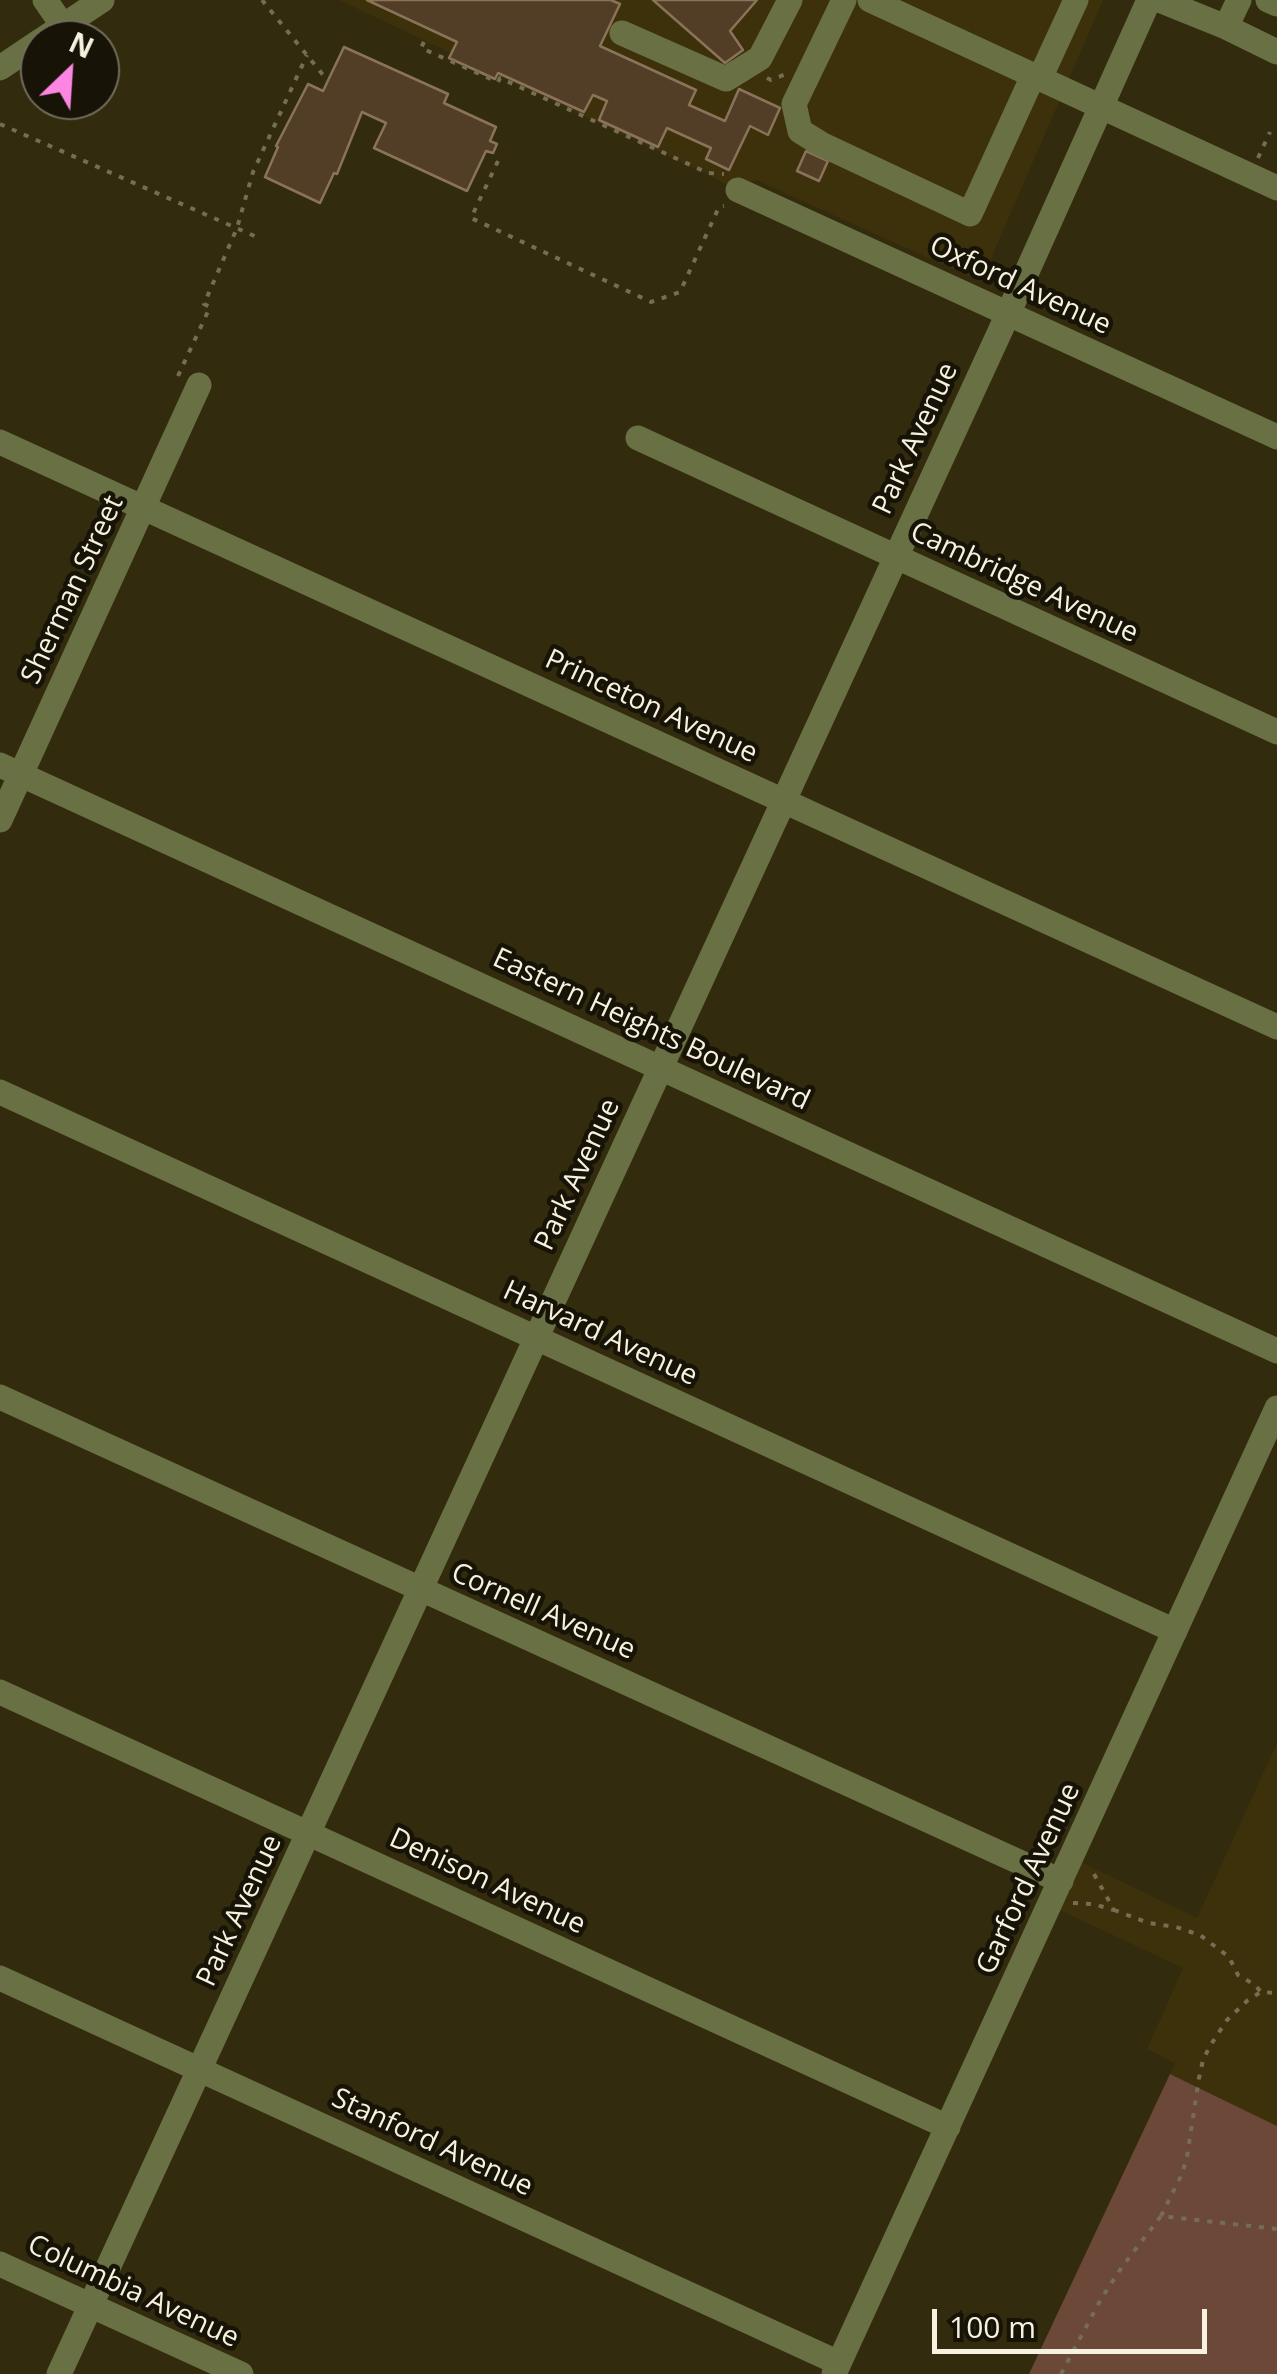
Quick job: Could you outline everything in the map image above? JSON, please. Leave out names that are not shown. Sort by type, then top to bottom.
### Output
[{"type":"street","points":[[72,20],[101,0]]},
{"type":"street","points":[[622,32],[726,79],[760,58],[790,0]]},
{"type":"street","points":[[844,0],[794,104],[800,132],[970,214],[1076,0]]},
{"type":"street","points":[[870,0],[1277,188]]},
{"type":"street","name":"Park Avenue","points":[[59,2374],[1149,0]]},
{"type":"street","points":[[1159,0],[1277,52]]},
{"type":"street","points":[[1226,27],[1239,0]]},
{"type":"street","points":[[1268,0],[1277,4]]},
{"type":"street","name":"Oxford Avenue","points":[[737,188],[1277,437]]},
{"type":"street","name":"Sherman Street","points":[[0,820],[11,770],[144,508],[189,380]]},
{"type":"street","name":"Cambridge Avenue","points":[[638,438],[1277,732]]},
{"type":"street","name":"Princeton Avenue","points":[[0,442],[1277,1027]]},
{"type":"street","name":"Eastern Heights Boulevard","points":[[11,770],[1277,1350]]},
{"type":"street","name":"Harvard Avenue","points":[[0,1092],[1175,1631]]},
{"type":"street","name":"Cornell Avenue","points":[[0,1397],[1067,1892]]},
{"type":"street","name":"Garford Avenue","points":[[836,2369],[948,2127],[1067,1892],[1175,1631],[1277,1408]]},
{"type":"street","name":"Denison Avenue","points":[[0,1692],[948,2127]]},
{"type":"street","name":"Stanford Avenue","points":[[0,1978],[836,2369]]},
{"type":"street","name":"Columbia Avenue","points":[[0,2264],[241,2374]]},
{"type":"path","points":[[262,0],[328,81]]},
{"type":"path","points":[[424,42],[421,48],[498,82],[500,78],[737,188],[719,208],[680,292],[651,302],[470,218],[498,162]]},
{"type":"path","points":[[189,380],[210,307],[204,304],[238,228],[253,172],[307,55]]},
{"type":"path","points":[[0,124],[259,238]]},
{"type":"path","points":[[1258,158],[1270,132]]},
{"type":"path","points":[[1088,1871],[1094,1874],[1114,1910]]},
{"type":"path","points":[[1067,1892],[1149,1923],[1200,1935],[1229,1956],[1238,1975],[1261,1992]]},
{"type":"path","points":[[1061,2374],[1112,2283],[1161,2216],[1182,2174],[1203,2060],[1227,2020],[1248,2000],[1261,1992],[1277,1993]]},
{"type":"path","points":[[1161,2216],[1277,2229]]},
{"type":"shaded area","points":[[339,0],[1103,0],[981,282],[756,180],[735,188]]},
{"type":"shaded area","points":[[1277,1743],[1277,2126],[1170,2074],[1175,2063],[1147,2049],[1183,1968],[1057,1909],[1079,1861],[1197,1918]]},
{"type":"shaded area","points":[[1170,2074],[1277,2126],[1277,2374],[1029,2374]]},
{"type":"building","points":[[367,0],[611,0],[620,4],[600,46],[696,90],[689,105],[725,121],[739,89],[780,108],[768,135],[750,126],[729,170],[706,159],[711,148],[667,128],[658,147],[599,120],[607,101],[593,95],[584,112],[498,73],[495,79],[449,58],[457,42]]},
{"type":"building","points":[[653,0],[757,0],[730,31],[743,50],[725,63]]},
{"type":"building","points":[[344,47],[448,94],[444,103],[496,127],[490,141],[497,144],[493,153],[486,151],[467,191],[374,148],[386,123],[362,112],[337,174],[334,173],[320,203],[265,177],[276,146],[308,84],[323,91]]},
{"type":"building","points":[[806,151],[828,161],[819,181],[797,171]]}]
